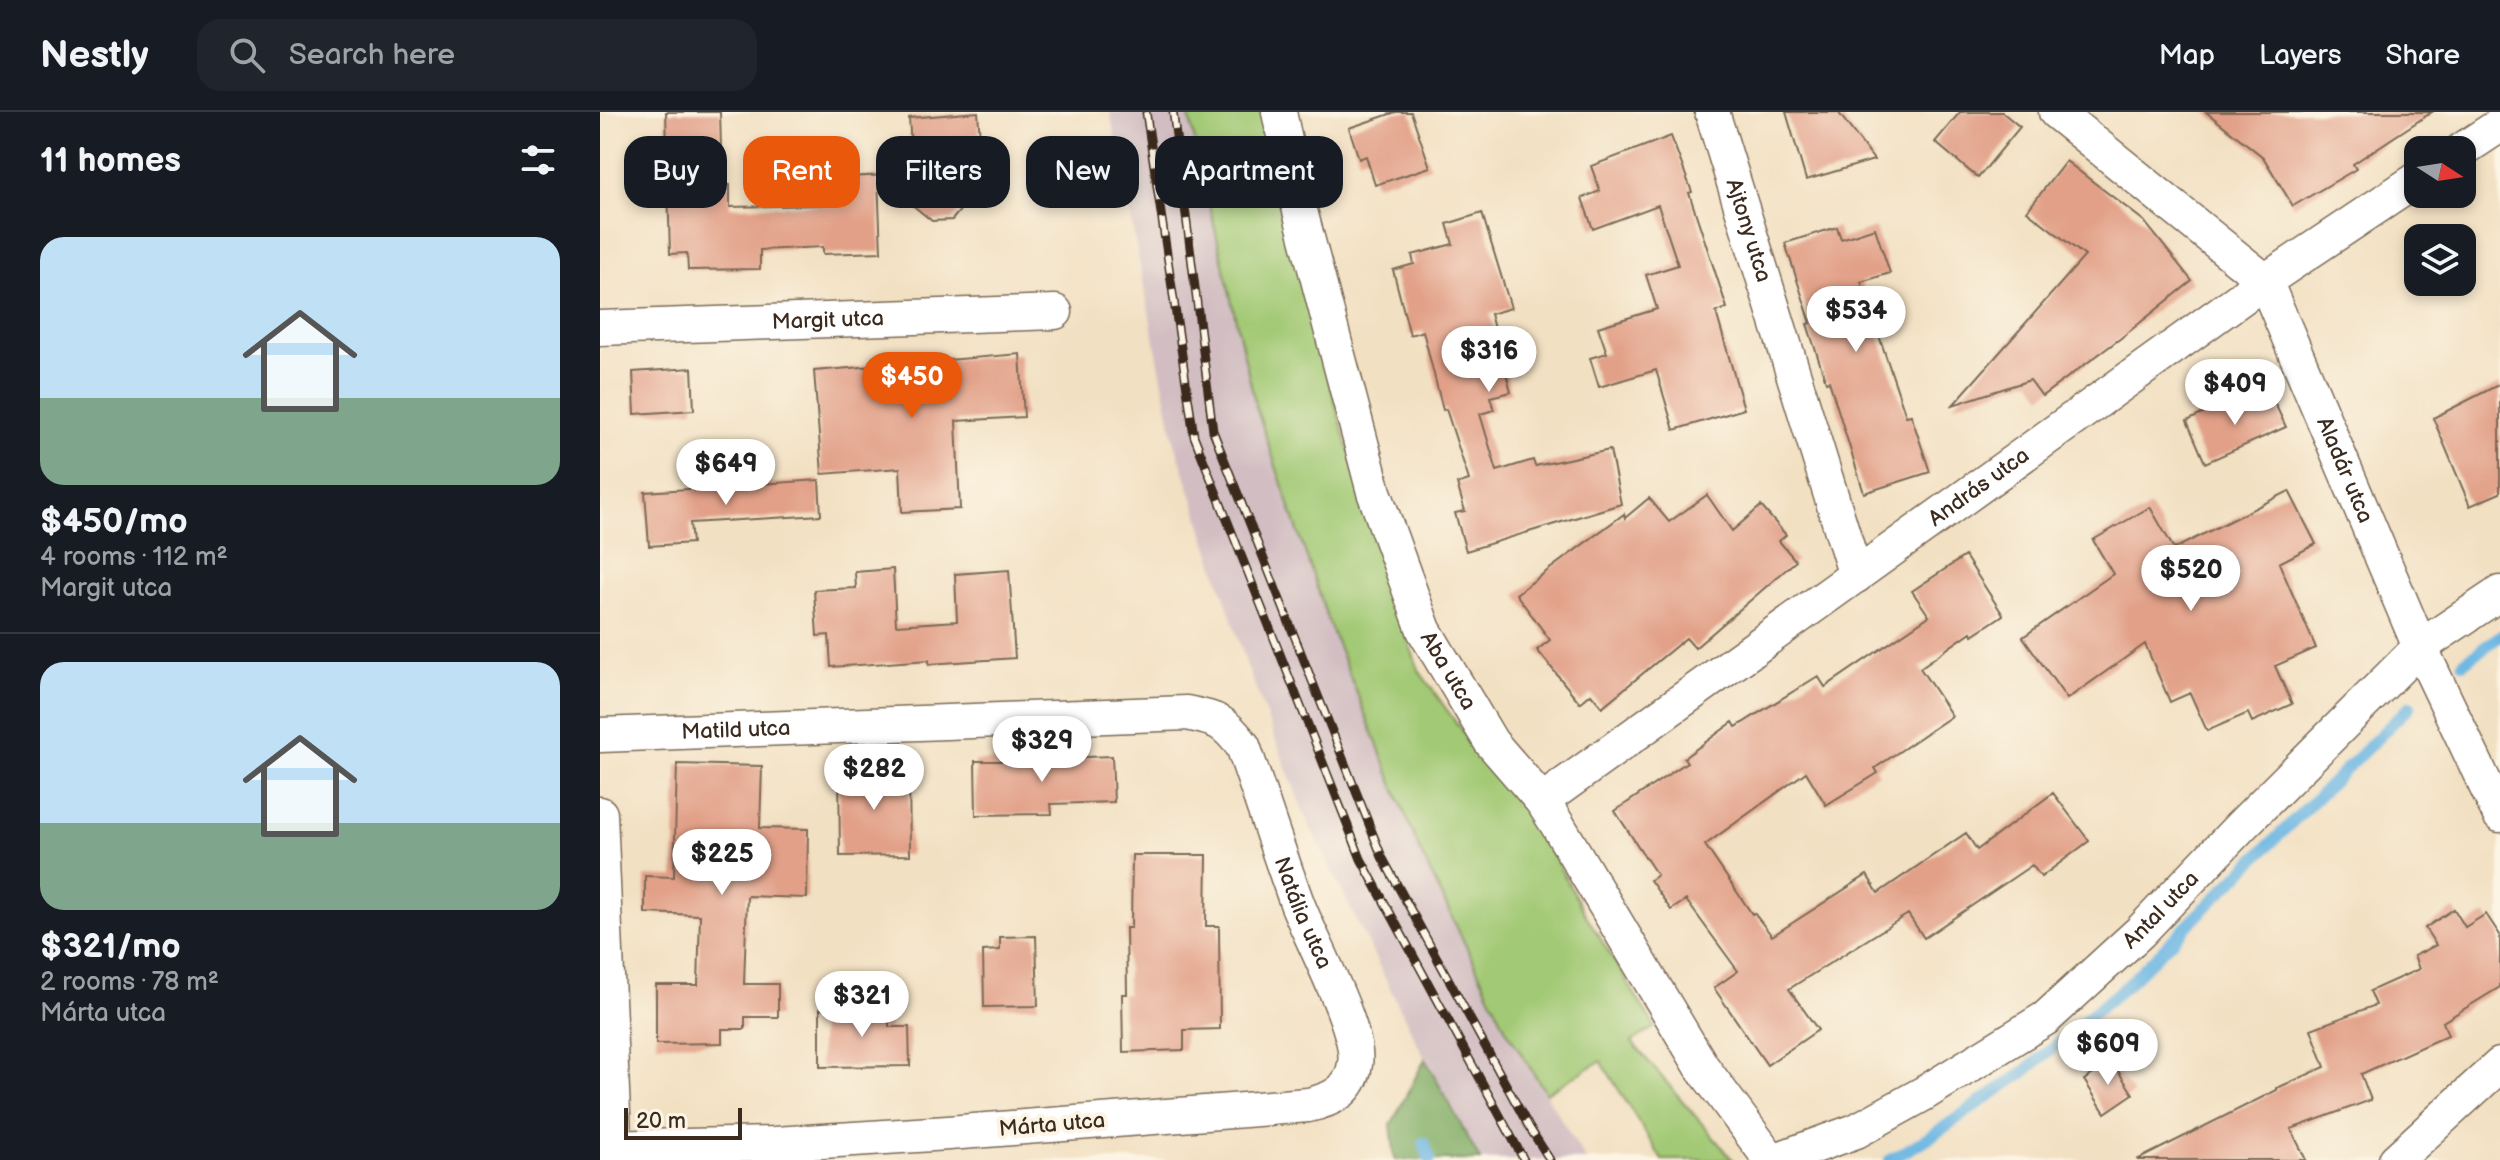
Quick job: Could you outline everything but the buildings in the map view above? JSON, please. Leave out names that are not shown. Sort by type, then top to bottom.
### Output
[{"type":"street","name":"Aba utca","points":[[1279,112],[1299,207],[1374,492],[1424,630],[1491,742],[1542,801],[1702,1067],[1774,1160]]},
{"type":"street","name":"Ajtony utca","points":[[1712,112],[1856,576]]},
{"type":"street","name":"Aladár utca","points":[[2056,112],[2265,281],[2420,647],[2496,797]]},
{"type":"street","points":[[2476,141],[2500,125]]},
{"type":"street","name":"András utca","points":[[1542,801],[2265,281],[2404,188]]},
{"type":"street","name":"Margit utca","points":[[600,328],[1055,312]]},
{"type":"street","name":"Antal utca","points":[[1774,1160],[1856,1131],[1923,1094],[2046,1018],[2140,932],[2420,647],[2500,593]]},
{"type":"street","name":"Matild utca","points":[[600,735],[1187,713],[1218,720],[1231,730],[1243,746]]},
{"type":"street","name":"Natália utca","points":[[1243,746],[1298,905],[1353,1035],[1356,1062],[1351,1079]]},
{"type":"street","points":[[600,814],[609,1152]]},
{"type":"street","points":[[2396,1160],[2500,1065]]},
{"type":"street","name":"Márta utca","points":[[609,1152],[948,1133],[1308,1105],[1342,1092],[1351,1079]]},
{"type":"shaded area","points":[[1110,112],[1188,112],[1194,136],[1155,136],[1155,208],[1210,208],[1256,407],[1330,626],[1507,1031],[1586,1160],[1480,1160],[1425,1059],[1305,816],[1247,666],[1174,440],[1129,208],[1139,208],[1139,136],[1115,136]]},
{"type":"green space","points":[[1188,112],[1262,112],[1268,136],[1194,136]]},
{"type":"green space","points":[[1210,208],[1286,208],[1329,381],[1391,597],[1420,672],[1474,748],[1530,813],[1584,912],[1655,1027],[1632,1042],[1733,1160],[1662,1160],[1601,1061],[1546,1093],[1507,1031],[1420,851],[1330,626],[1256,407]]},
{"type":"green space","points":[[1425,1059],[1480,1160],[1395,1160],[1391,1125]]},
{"type":"waterway","points":[[2463,663],[2500,636]]},
{"type":"waterway","points":[[1890,1160],[1930,1137],[2024,1072],[2127,985],[2410,706]]},
{"type":"waterway","points":[[1424,1143],[1430,1160]]},
{"type":"railway","points":[[1146,112],[1194,436],[1361,859],[1524,1160]]},
{"type":"railway","points":[[1173,112],[1213,431],[1382,857],[1550,1160]]}]
